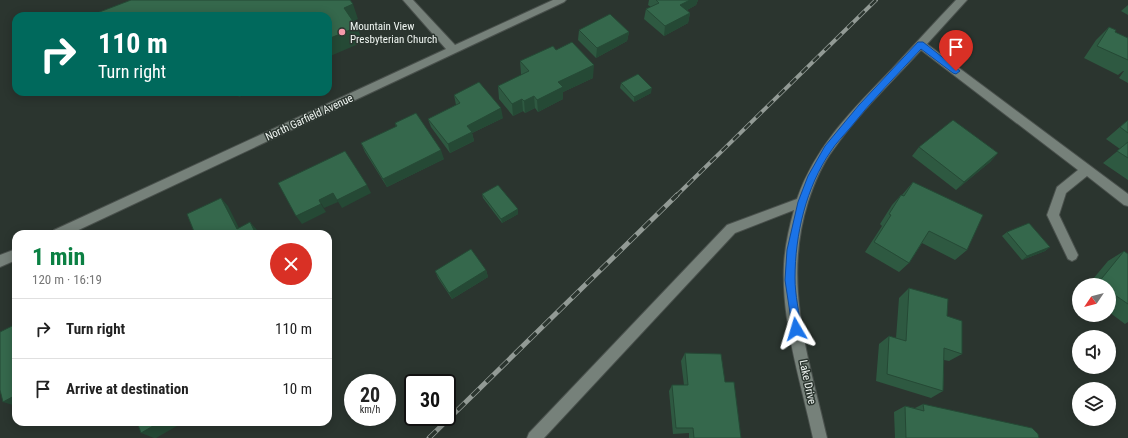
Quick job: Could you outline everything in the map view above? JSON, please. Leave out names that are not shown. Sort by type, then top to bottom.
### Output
[{"type":"street","points":[[408,0],[452,50]]},
{"type":"street","name":"North Garfield Avenue","points":[[67,230],[561,0]]},
{"type":"street","name":"Lake Drive","points":[[820,438],[796,329],[790,280],[792,250],[802,202],[813,176],[828,149],[862,107],[962,0]]},
{"type":"street","points":[[920,44],[1128,201]]},
{"type":"street","points":[[1072,255],[1053,215],[1061,190],[1086,170]]},
{"type":"street","points":[[534,438],[731,229],[802,202]]},
{"type":"street","points":[[0,261],[12,256]]},
{"type":"building","name":"Mountain View Presbyterian Church","points":[[131,0],[350,0],[353,4],[344,8],[357,27],[332,37],[332,12],[100,12]]},
{"type":"building","points":[[656,0],[690,0],[680,5],[690,13],[665,26],[646,9],[659,3]]},
{"type":"building","points":[[610,14],[629,32],[597,48],[579,30]]},
{"type":"building","points":[[1109,27],[1116,30],[1115,32],[1128,38],[1128,60],[1097,46]]},
{"type":"building","points":[[572,42],[594,65],[558,82],[563,87],[537,100],[534,96],[524,101],[522,99],[512,104],[498,86],[529,71],[520,61],[553,46],[556,50]]},
{"type":"building","points":[[638,74],[652,88],[634,97],[621,83]]},
{"type":"building","points":[[479,82],[501,108],[467,126],[472,132],[448,144],[428,119],[460,103],[454,95]]},
{"type":"building","points":[[416,113],[441,150],[383,179],[361,143],[397,126],[395,123]]},
{"type":"building","points":[[953,120],[998,153],[964,182],[919,147]]},
{"type":"building","points":[[1128,120],[1128,133],[1120,127]]},
{"type":"building","points":[[1128,142],[1128,158],[1117,151]]},
{"type":"building","points":[[345,151],[367,185],[337,200],[333,193],[319,200],[321,204],[296,216],[278,183]]},
{"type":"building","points":[[913,182],[983,215],[967,250],[929,231],[909,263],[874,242],[891,215],[889,214],[901,195],[904,196]]},
{"type":"building","points":[[498,185],[518,209],[501,219],[482,194]]},
{"type":"building","points":[[221,198],[237,229],[250,222],[254,230],[193,230],[187,214]]},
{"type":"building","points":[[1029,223],[1050,247],[1027,256],[1007,232]]},
{"type":"building","points":[[471,249],[486,270],[449,293],[435,271]]},
{"type":"building","points":[[1124,251],[1128,254],[1128,304],[1116,296],[1116,278],[1102,278]]},
{"type":"building","points":[[909,288],[948,299],[947,316],[962,321],[962,354],[944,348],[943,391],[887,374],[889,336],[906,341]]},
{"type":"building","points":[[12,326],[12,397],[3,402],[0,390],[0,332]]},
{"type":"building","points":[[685,353],[721,354],[725,382],[734,382],[741,438],[694,438],[693,428],[676,428],[672,385],[688,385]]},
{"type":"building","points":[[923,404],[1032,428],[1038,434],[1039,438],[906,438],[905,406],[924,411]]},
{"type":"building","points":[[138,426],[153,426],[141,433]]},
{"type":"railway","points":[[676,196],[876,0]]},
{"type":"railway","points":[[429,438],[677,195]]},
{"type":"place","name":"Mountain View Presbyterian Church","points":[[342,32]]},
{"type":"route","points":[[796,329],[790,280],[792,250],[796,227],[802,202],[813,176],[828,149],[862,107],[920,44],[956,71]]}]
